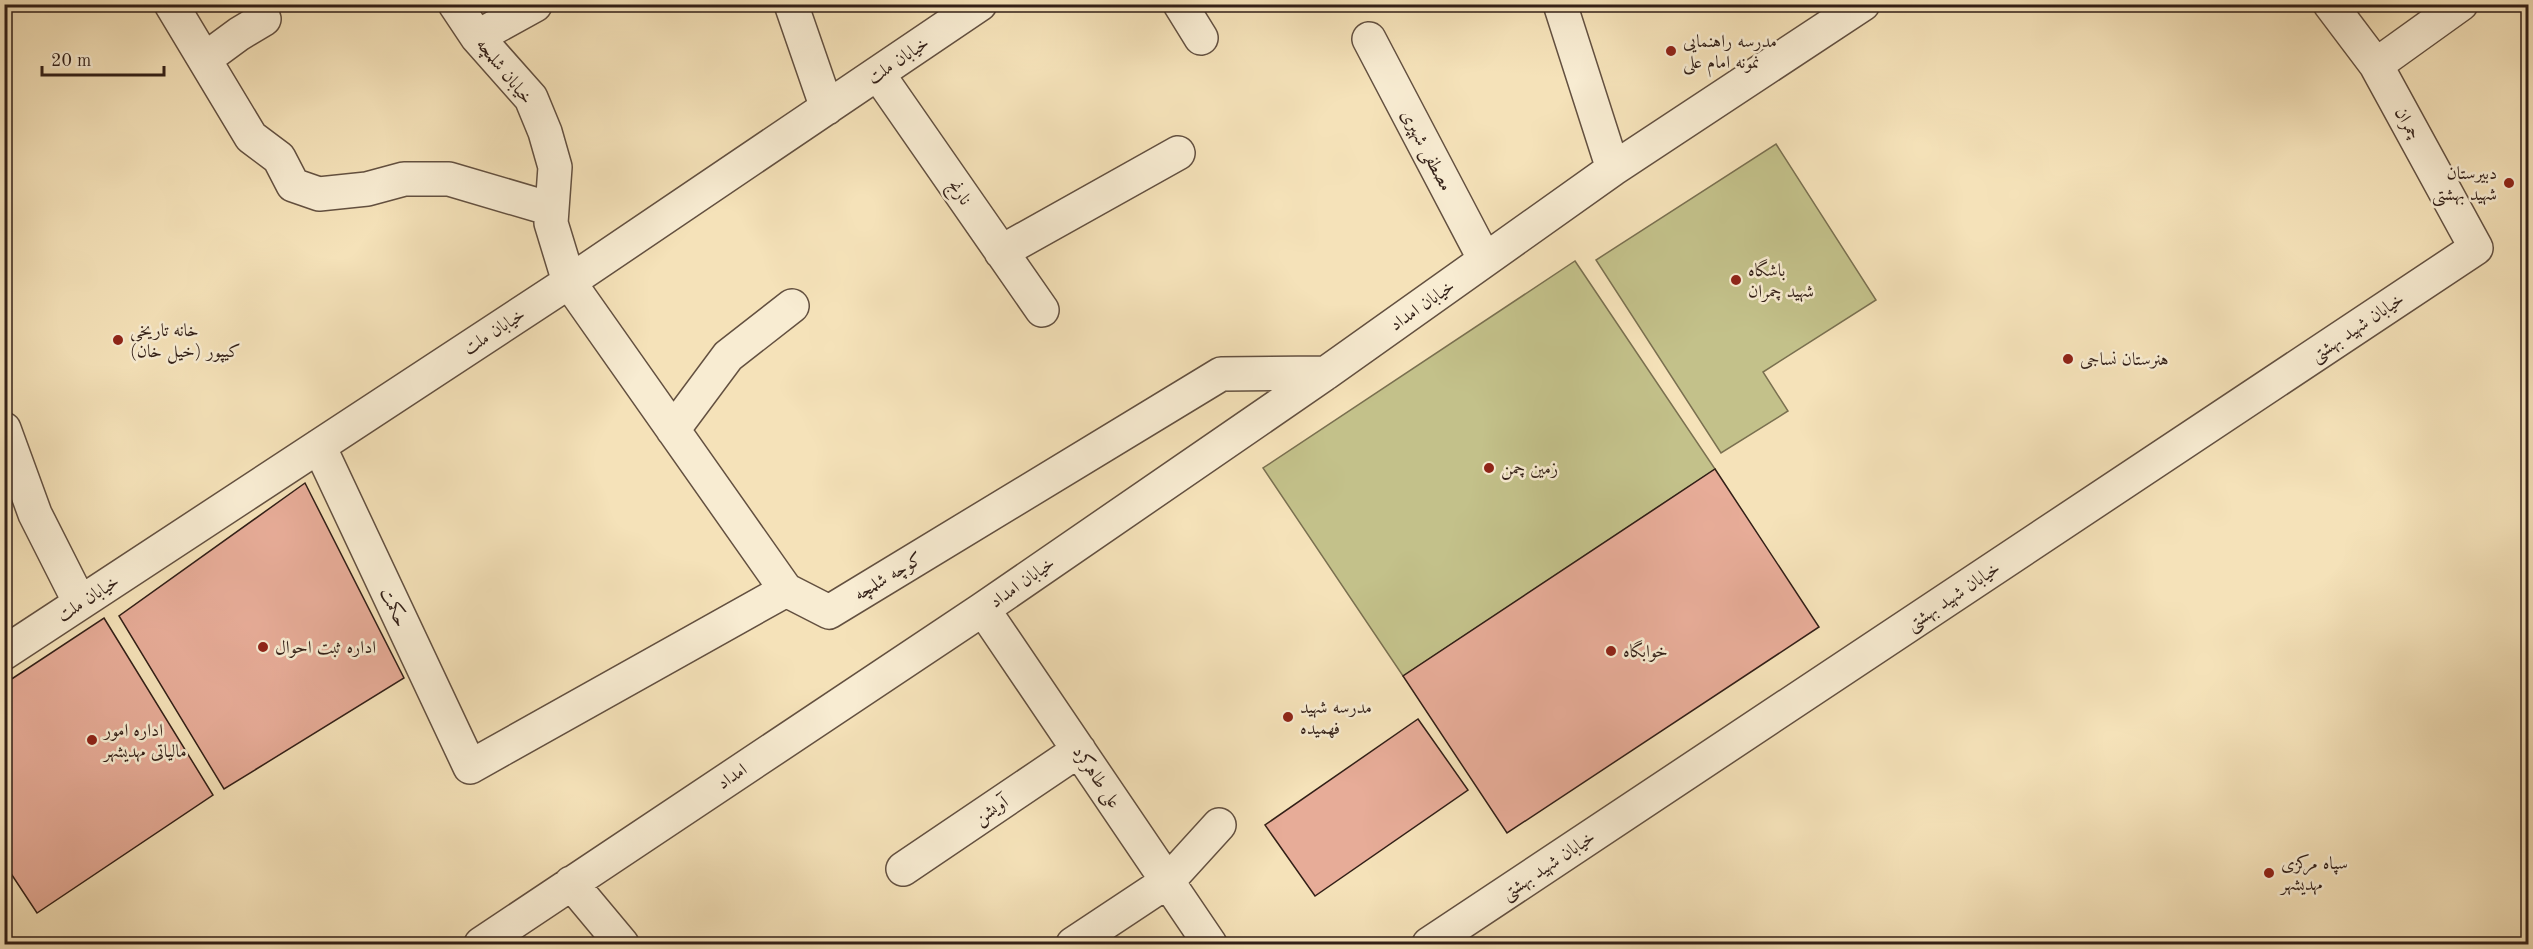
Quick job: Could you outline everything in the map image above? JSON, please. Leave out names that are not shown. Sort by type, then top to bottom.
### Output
[{"type":"street","points":[[171,4],[251,137],[279,158],[293,185],[320,194],[368,189],[404,179],[449,179],[551,209]]},
{"type":"street","name":"خیابان شلمچه","points":[[455,4],[477,37],[531,98],[545,132],[555,167],[550,223],[569,282]]},
{"type":"street","points":[[791,4],[828,108]]},
{"type":"street","name":"خیابان ملت","points":[[4,653],[569,282],[980,4]]},
{"type":"street","points":[[1180,4],[1201,38]]},
{"type":"street","points":[[1560,4],[1613,169]]},
{"type":"street","name":"خیابان امداد","points":[[983,609],[1326,373],[1613,169],[1863,4]]},
{"type":"street","name":"چمران","points":[[2330,4],[2376,65],[2476,248]]},
{"type":"street","points":[[2376,65],[2461,4]]},
{"type":"street","points":[[477,37],[535,5]]},
{"type":"street","points":[[205,59],[264,19]]},
{"type":"street","name":"مصطفی شهپری","points":[[1369,39],[1485,260]]},
{"type":"street","name":"نارنج","points":[[878,74],[1042,310]]},
{"type":"street","points":[[1001,252],[1178,153]]},
{"type":"street","name":"خیابان شهید بهشتی","points":[[1429,945],[2476,248]]},
{"type":"street","name":"کوچه شلمچه","points":[[569,282],[786,590],[829,612],[1221,374],[1326,373]]},
{"type":"street","points":[[674,430],[728,356],[792,306]]},
{"type":"street","points":[[4,429],[35,513],[80,603]]},
{"type":"street","name":"حکمت","points":[[319,446],[470,767],[786,590]]},
{"type":"street","name":"علی طاهرکرد","points":[[983,609],[1210,945]]},
{"type":"street","name":"امداد","points":[[481,945],[983,609]]},
{"type":"street","name":"آویشن","points":[[903,869],[1079,750]]},
{"type":"street","points":[[1073,945],[1168,881],[1220,825]]},
{"type":"street","points":[[572,883],[622,945]]},
{"type":"shaded area","name":"باشگاه شهید چمران","points":[[1776,144],[1876,300],[1763,372],[1788,411],[1721,453],[1596,260]]},
{"type":"shaded area","name":"زمین چمن","points":[[1575,261],[1715,469],[1403,676],[1263,468]]},
{"type":"building","name":"خوابگاه","points":[[1715,469],[1819,627],[1507,833],[1403,676]]},
{"type":"building","name":"اداره ثبت احوال","points":[[305,483],[404,678],[224,789],[119,616]]},
{"type":"building","name":"اداره امور مالیاتی مهدیشهر","points":[[104,618],[213,795],[37,913],[4,863],[4,684]]},
{"type":"building","points":[[1418,719],[1468,790],[1315,896],[1265,825]]},
{"type":"place","name":"مدرسه راهنمایی نمونه امام علی","points":[[1671,51]]},
{"type":"place","name":"دبیرستان شهید بهشتی","points":[[2509,183]]},
{"type":"place","name":"باشگاه شهید چمران","points":[[1736,280]]},
{"type":"place","name":"خانه تاریخی کیپور (خیل خان)","points":[[118,340]]},
{"type":"place","name":"هنرستان نساجی","points":[[2068,359]]},
{"type":"place","name":"زمین چمن","points":[[1489,468]]},
{"type":"place","name":"اداره ثبت احوال","points":[[263,647]]},
{"type":"place","name":"خوابگاه","points":[[1611,651]]},
{"type":"place","name":"مدرسه شهید فهمیده","points":[[1288,717]]},
{"type":"place","name":"اداره امور مالیاتی مهدیشهر","points":[[92,740]]},
{"type":"place","name":"سپاه مرکزی مهدیشهر","points":[[2269,873]]}]
